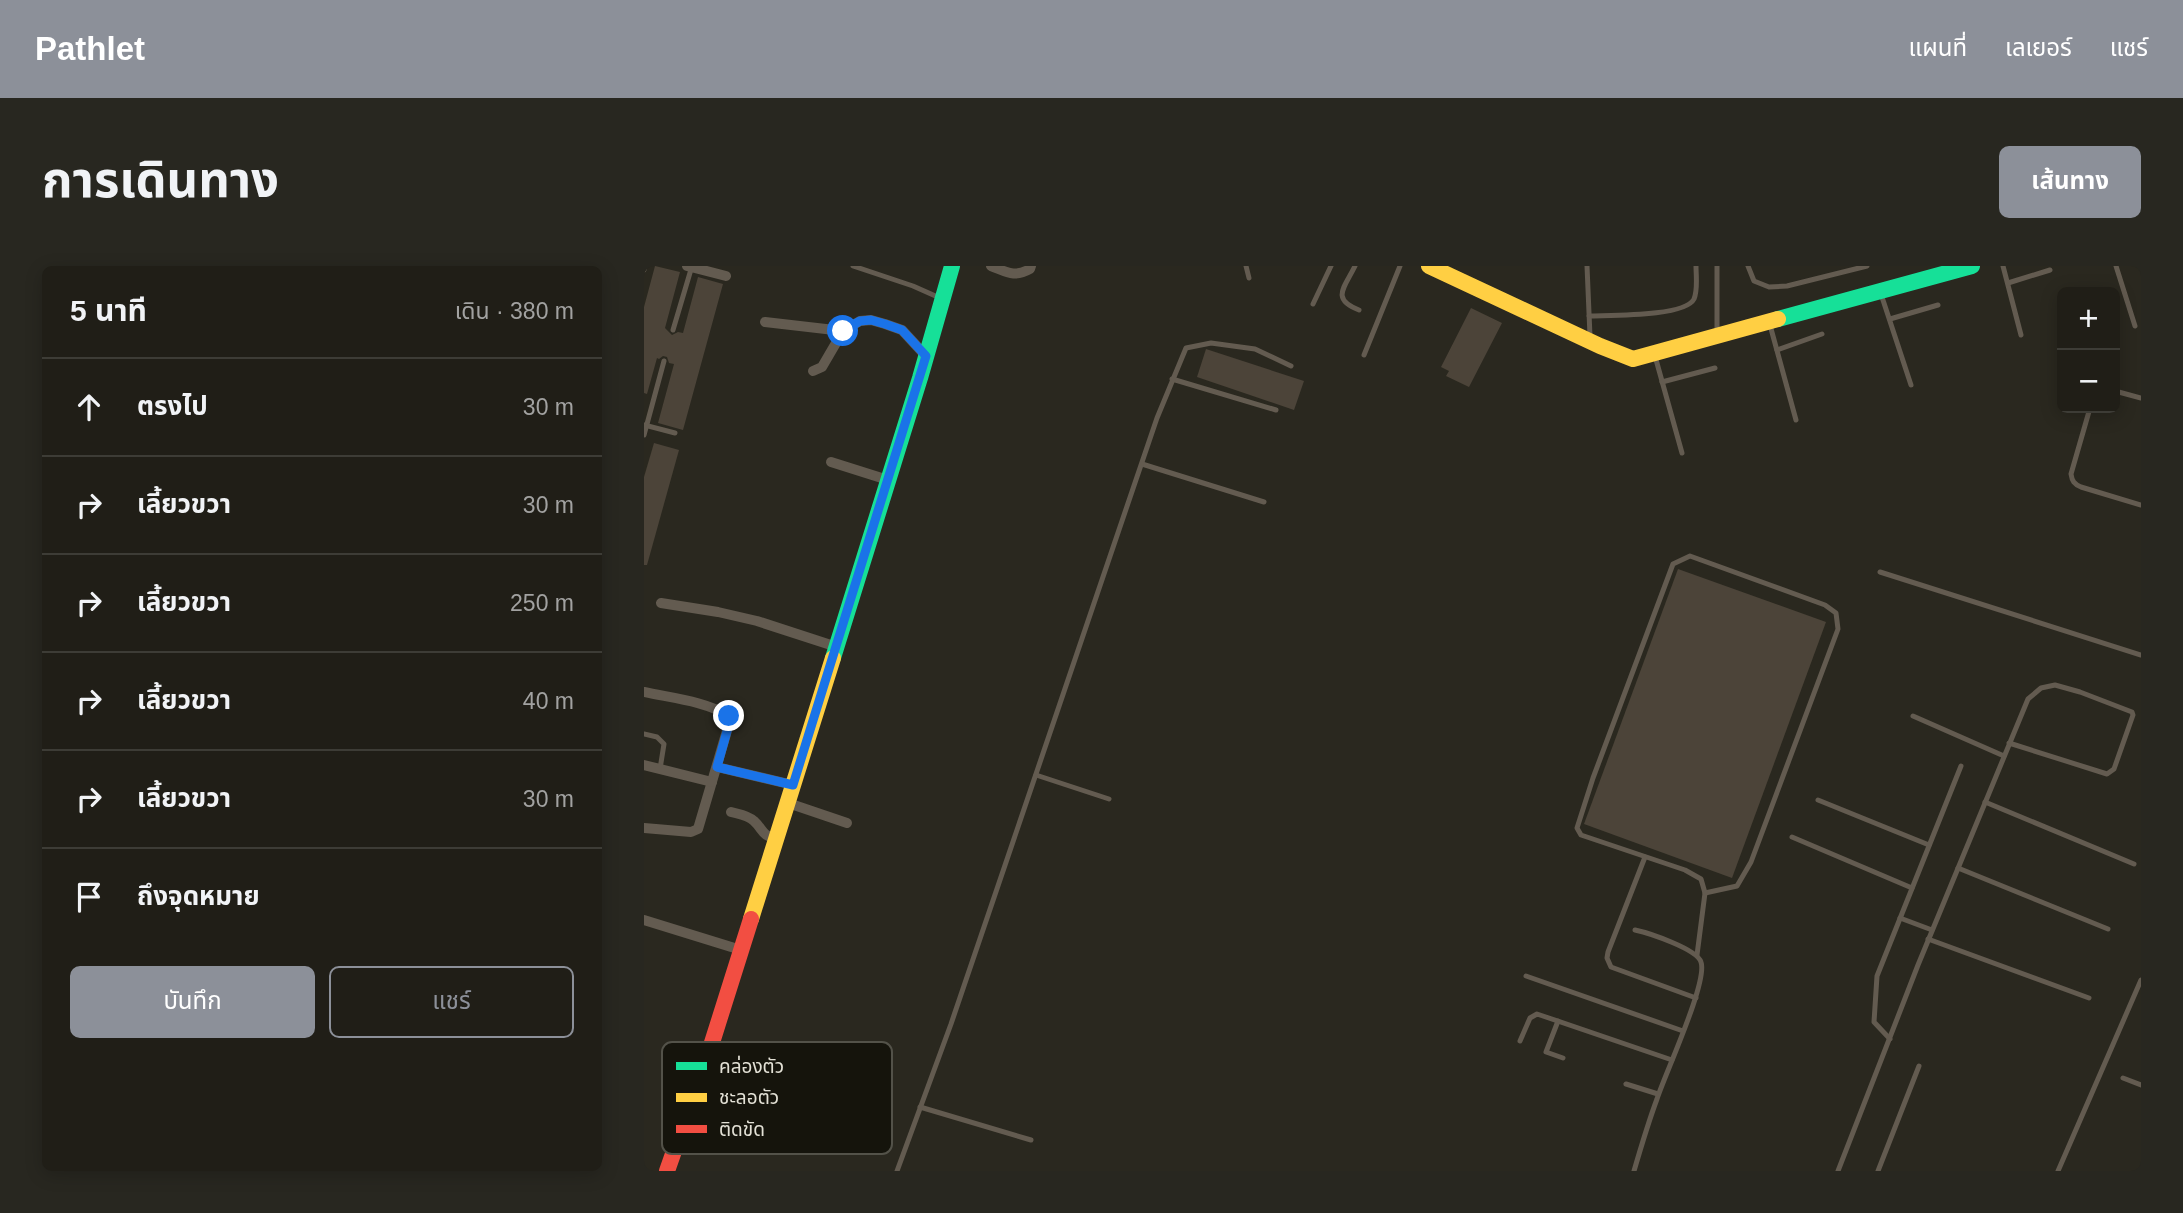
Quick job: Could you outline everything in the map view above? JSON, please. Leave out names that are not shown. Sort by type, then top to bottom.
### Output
[{"type":"street","points":[[690,266],[726,275]]},
{"type":"street","points":[[712,1042],[837,647],[952,266]]},
{"type":"street","points":[[991,266],[1020,275],[1031,266]]},
{"type":"street","points":[[1429,266],[1590,342],[1633,359],[1880,291],[1947,269],[1972,266]]},
{"type":"street","points":[[813,371],[822,367],[843,331],[860,321],[871,320],[902,330],[926,356]]},
{"type":"street","points":[[765,322],[843,331]]},
{"type":"street","points":[[831,462],[888,480]]},
{"type":"street","points":[[661,603],[757,621],[837,647]]},
{"type":"street","points":[[644,692],[717,709],[729,716],[729,724],[698,829],[644,828]]},
{"type":"street","points":[[644,765],[712,782]]},
{"type":"street","points":[[717,767],[793,785]]},
{"type":"street","points":[[788,803],[847,823]]},
{"type":"street","points":[[731,812],[749,817],[755,821],[761,832],[777,838]]},
{"type":"street","points":[[644,920],[741,950]]},
{"type":"street","points":[[667,1171],[673,1154]]},
{"type":"lane","points":[[673,330],[690,266]]},
{"type":"lane","points":[[853,266],[943,299]]},
{"type":"lane","points":[[1246,266],[1249,278]]},
{"type":"lane","points":[[1312,304],[1331,266]]},
{"type":"lane","points":[[1356,266],[1342,293],[1345,305],[1359,310]]},
{"type":"lane","points":[[1364,355],[1400,266]]},
{"type":"lane","points":[[1587,266],[1590,342]]},
{"type":"lane","points":[[1589,316],[1672,311],[1688,306],[1695,291],[1696,266]]},
{"type":"lane","points":[[1717,266],[1717,336]]},
{"type":"lane","points":[[1748,266],[1754,281],[1769,287],[1787,286],[1867,266]]},
{"type":"lane","points":[[2003,266],[2021,335]]},
{"type":"lane","points":[[2116,266],[2135,326]]},
{"type":"lane","points":[[2008,284],[2050,270]]},
{"type":"lane","points":[[1880,291],[1911,385]]},
{"type":"lane","points":[[1890,319],[1938,305]]},
{"type":"lane","points":[[1769,322],[1796,420]]},
{"type":"lane","points":[[1777,350],[1822,334]]},
{"type":"lane","points":[[897,1171],[951,1024],[1142,464],[1186,348],[1211,343],[1255,349],[1291,366]]},
{"type":"lane","points":[[1654,353],[1682,453]]},
{"type":"lane","points":[[644,435],[664,361]]},
{"type":"lane","points":[[1662,382],[1715,368]]},
{"type":"lane","points":[[1172,379],[1276,410]]},
{"type":"lane","points":[[2120,392],[2141,398]]},
{"type":"lane","points":[[2089,413],[2071,474],[2072,480],[2075,485],[2141,505]]},
{"type":"lane","points":[[645,425],[675,433]]},
{"type":"lane","points":[[1142,464],[1264,502]]},
{"type":"lane","points":[[1634,1171],[1658,1094],[1696,998],[1702,965],[1697,955],[1705,893],[1701,879],[1685,870],[1581,835],[1577,828],[1673,564],[1690,556],[1825,605],[1836,614],[1838,629],[1751,862],[1737,886],[1705,893]]},
{"type":"lane","points":[[1880,572],[2141,656]]},
{"type":"lane","points":[[1838,1171],[1928,939],[2028,699],[2041,688],[2055,685],[2132,712],[2133,715],[2115,769],[2107,774],[2010,743]]},
{"type":"lane","points":[[1913,716],[2004,756]]},
{"type":"lane","points":[[644,734],[657,737],[664,744],[660,769]]},
{"type":"lane","points":[[1890,1039],[1874,1022],[1877,976],[1961,766]]},
{"type":"lane","points":[[1036,775],[1109,799]]},
{"type":"lane","points":[[1818,800],[1929,845]]},
{"type":"lane","points":[[1985,802],[2134,864]]},
{"type":"lane","points":[[1792,837],[1912,888]]},
{"type":"lane","points":[[1644,857],[1608,952],[1608,963],[1611,967],[1696,998]]},
{"type":"lane","points":[[1958,868],[2108,929]]},
{"type":"lane","points":[[1900,918],[1932,930]]},
{"type":"lane","points":[[1635,930],[1663,939],[1697,955]]},
{"type":"lane","points":[[1928,939],[2088,998]]},
{"type":"lane","points":[[1526,976],[1683,1031]]},
{"type":"lane","points":[[2058,1171],[2141,980]]},
{"type":"lane","points":[[1520,1041],[1530,1018],[1537,1014],[1672,1060]]},
{"type":"lane","points":[[1558,1021],[1546,1052],[1563,1058]]},
{"type":"lane","points":[[1878,1171],[1919,1066]]},
{"type":"lane","points":[[2123,1078],[2141,1086]]},
{"type":"lane","points":[[1626,1084],[1658,1094]]},
{"type":"lane","points":[[920,1107],[1031,1140]]},
{"type":"building","points":[[655,266],[680,272],[665,328],[672,335],[683,333],[698,277],[723,284],[683,430],[658,423],[674,364],[669,363],[667,357],[657,358],[647,394],[644,393],[644,307]]},
{"type":"building","points":[[1471,308],[1502,323],[1469,387],[1446,376],[1449,371],[1441,367]]},
{"type":"building","points":[[1206,349],[1304,381],[1294,410],[1197,377]]},
{"type":"building","points":[[654,443],[679,450],[647,565],[644,565],[644,477]]},
{"type":"building","points":[[1678,569],[1826,622],[1732,878],[1584,824]]},
{"type":"traffic: fast","points":[[833,658],[952,266]]},
{"type":"traffic: fast","points":[[1778,319],[1972,266]]},
{"type":"traffic: slow","points":[[1429,266],[1633,359],[1778,319]]},
{"type":"traffic: slow","points":[[751,919],[833,658]]},
{"type":"traffic: jam","points":[[712,1042],[751,919]]},
{"type":"traffic: jam","points":[[667,1171],[673,1154]]},
{"type":"route","points":[[729,716],[717,767],[793,785],[926,356],[902,330],[885,324],[871,320],[860,321],[843,331]]}]
